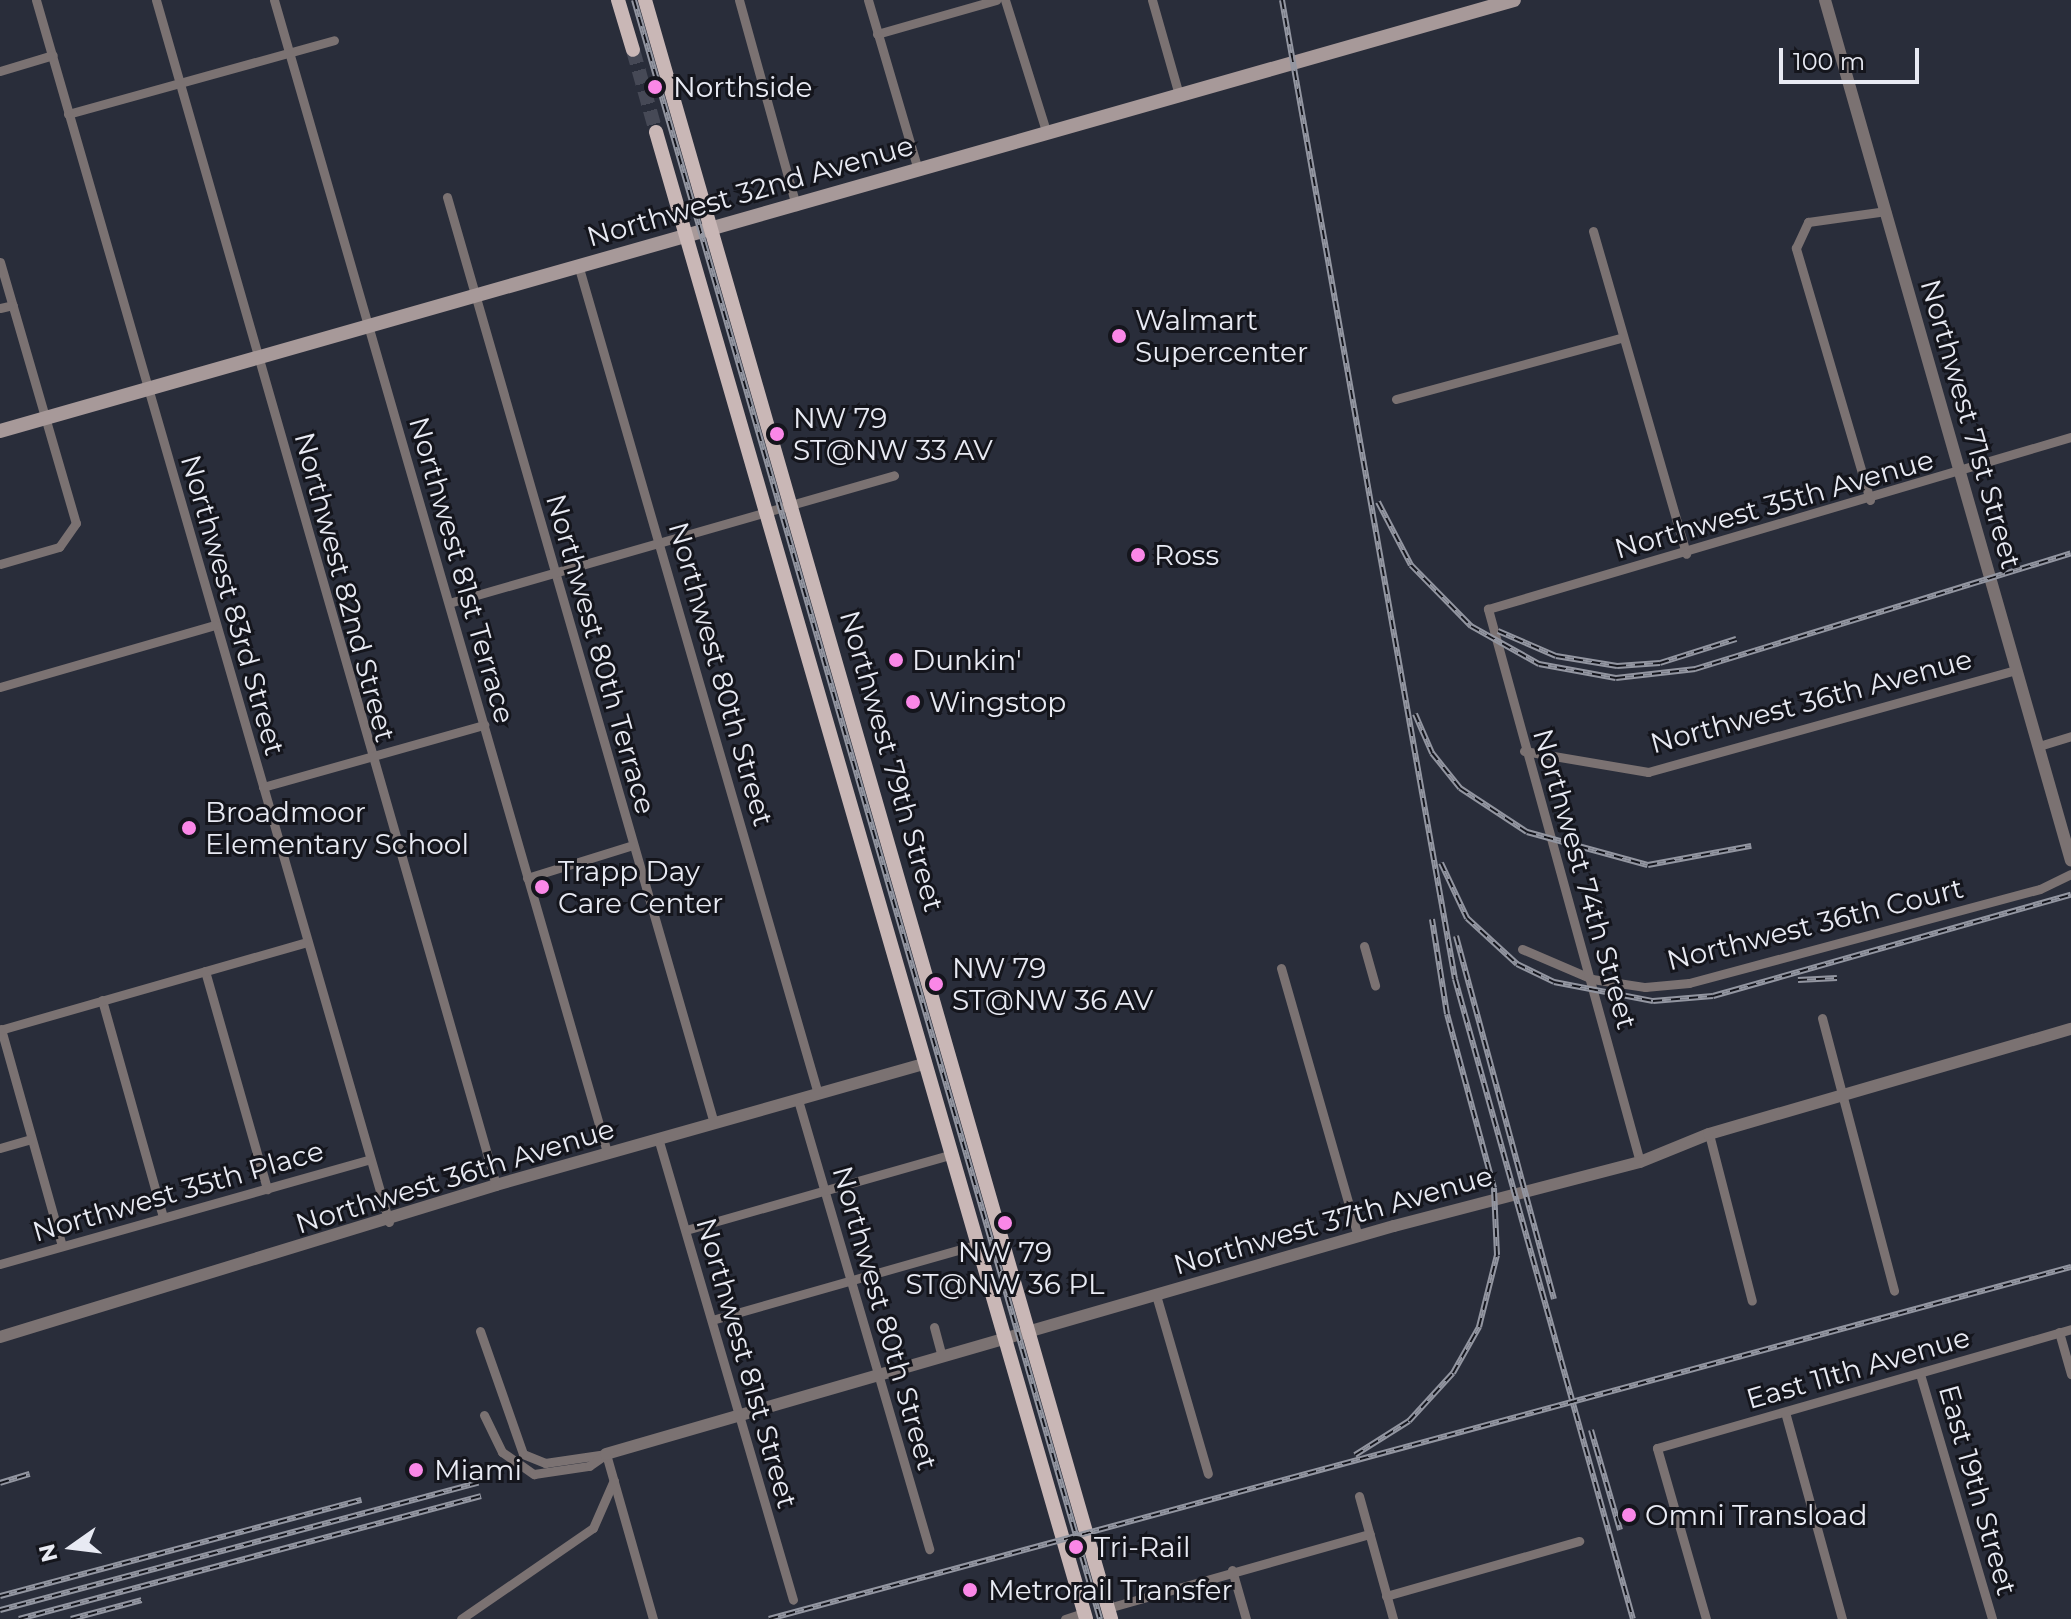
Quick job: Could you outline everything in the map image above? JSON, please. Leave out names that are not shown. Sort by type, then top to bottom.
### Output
[{"type":"main road","points":[[618,0],[633,50]]},
{"type":"main road","name":"Northwest 79th Street","points":[[645,0],[1110,1614]]},
{"type":"main road","name":"Northwest 32nd Avenue","points":[[0,431],[369,329],[1514,0]]},
{"type":"main road","name":"Northwest 79th Street","points":[[656,132],[1085,1616]]},
{"type":"street","name":"Northwest 83rd Street","points":[[36,0],[368,1160],[389,1222]]},
{"type":"street","name":"Northwest 82nd Street","points":[[156,0],[369,759],[496,1185]]},
{"type":"street","name":"Northwest 81st Terrace","points":[[274,0],[607,1152]]},
{"type":"street","points":[[739,0],[796,206]]},
{"type":"street","points":[[868,0],[918,170]]},
{"type":"street","points":[[877,34],[996,0]]},
{"type":"street","points":[[1005,0],[1047,134]]},
{"type":"street","points":[[1152,0],[1179,95]]},
{"type":"street","name":"Northwest 71st Street","points":[[1825,0],[2071,861]]},
{"type":"street","points":[[68,114],[334,40]]},
{"type":"street","points":[[0,71],[53,55]]},
{"type":"street","name":"Northwest 80th Terrace","points":[[447,197],[714,1123]]},
{"type":"street","points":[[1870,500],[1796,248],[1808,222],[1886,211]]},
{"type":"street","points":[[1593,231],[1621,338],[1686,554]]},
{"type":"street","points":[[0,262],[74,535],[59,547],[0,564]]},
{"type":"street","name":"Northwest 80th Street","points":[[579,268],[818,1094]]},
{"type":"street","points":[[0,308],[13,305]]},
{"type":"street","points":[[1396,399],[1621,338]]},
{"type":"street","name":"Northwest 35th Avenue","points":[[1488,609],[1870,500],[2071,437]]},
{"type":"street","points":[[449,603],[894,475]]},
{"type":"street","name":"Northwest 74th Street","points":[[1488,609],[1524,751],[1592,979],[1640,1162]]},
{"type":"street","points":[[0,687],[215,625]]},
{"type":"street","name":"Northwest 36th Avenue","points":[[1524,751],[1648,772],[2017,670]]},
{"type":"street","points":[[263,787],[484,725]]},
{"type":"street","points":[[2039,746],[2071,736]]},
{"type":"street","points":[[527,878],[633,845]]},
{"type":"street","name":"Northwest 36th Court","points":[[1522,949],[1592,979],[1645,987],[1689,983],[2040,889],[2071,874]]},
{"type":"street","points":[[62,1246],[0,1030],[307,942]]},
{"type":"street","points":[[1364,946],[1375,985]]},
{"type":"street","points":[[1281,968],[1358,1236]]},
{"type":"street","points":[[205,971],[267,1189]]},
{"type":"street","points":[[102,1000],[163,1217]]},
{"type":"street","points":[[1822,1018],[1894,1291]]},
{"type":"street","name":"Northwest 37th Avenue","points":[[480,1331],[523,1454],[545,1463],[606,1454],[1358,1236],[1640,1162],[1709,1134],[2071,1029]]},
{"type":"street","name":"Northwest 36th Avenue","points":[[0,1337],[389,1222],[496,1185],[607,1152],[926,1063]]},
{"type":"street","name":"Northwest 80th Street","points":[[798,1100],[929,1549]]},
{"type":"street","points":[[1709,1134],[1752,1301]]},
{"type":"street","name":"Northwest 81st Street","points":[[658,1138],[793,1600]]},
{"type":"street","points":[[0,1148],[31,1139]]},
{"type":"street","points":[[686,1230],[952,1154]]},
{"type":"street","name":"Northwest 35th Place","points":[[0,1264],[368,1160]]},
{"type":"street","points":[[712,1320],[979,1244]]},
{"type":"street","points":[[1156,1295],[1208,1474]]},
{"type":"street","points":[[934,1327],[942,1357]]},
{"type":"street","name":"East 11th Avenue","points":[[1706,1619],[1657,1448],[2071,1329]]},
{"type":"street","points":[[2059,1332],[2071,1374]]},
{"type":"street","name":"East 19th Street","points":[[1920,1374],[1992,1619]]},
{"type":"street","points":[[1785,1412],[1842,1619]]},
{"type":"street","name":"Northwest 37th Avenue","points":[[484,1415],[504,1455],[534,1474],[589,1466],[606,1454]]},
{"type":"street","points":[[606,1454],[653,1619]]},
{"type":"street","points":[[461,1619],[593,1528],[614,1480]]},
{"type":"street","points":[[1359,1496],[1393,1619]]},
{"type":"street","points":[[1110,1614],[1232,1570],[1370,1534]]},
{"type":"street","points":[[1386,1596],[1579,1541]]},
{"type":"street","points":[[1232,1570],[1246,1619]]},
{"type":"street","points":[[1065,1619],[1085,1616]]},
{"type":"tunnel","points":[[633,50],[656,132]]},
{"type":"railway","points":[[634,0],[1100,1619]]},
{"type":"railway","points":[[1282,0],[1455,979],[1633,1619]]},
{"type":"railway","points":[[1378,502],[1411,565],[1471,626],[1539,664],[1616,678],[1695,669],[2071,553]]},
{"type":"railway","points":[[1498,631],[1556,656],[1617,666],[1660,663],[1736,639]]},
{"type":"railway","points":[[1415,714],[1432,753],[1460,788],[1527,832],[1648,865],[1751,846]]},
{"type":"railway","points":[[1441,863],[1467,918],[1517,964],[1554,982],[1653,1001],[1713,996],[2071,895]]},
{"type":"railway","points":[[1355,1455],[1409,1421],[1453,1373],[1479,1327],[1497,1255],[1494,1188],[1447,1014],[1432,919]]},
{"type":"railway","points":[[1456,936],[1554,1299]]},
{"type":"railway","points":[[1798,980],[1837,978]]},
{"type":"railway","points":[[769,1619],[2071,1267]]},
{"type":"railway","points":[[1591,1430],[1620,1530]]},
{"type":"railway","points":[[0,1483],[30,1474]]},
{"type":"railway","points":[[0,1610],[478,1483]]},
{"type":"railway","points":[[19,1619],[481,1496]]},
{"type":"railway","points":[[0,1596],[361,1500]]},
{"type":"railway","points":[[71,1619],[142,1600]]},
{"type":"place","name":"Northside","points":[[655,87]]},
{"type":"place","name":"Walmart Supercenter","points":[[1119,336]]},
{"type":"place","name":"NW 79 ST@NW 33 AV","points":[[777,434]]},
{"type":"place","name":"Ross","points":[[1138,555]]},
{"type":"place","name":"Dunkin'","points":[[896,660]]},
{"type":"place","name":"Wingstop","points":[[913,702]]},
{"type":"place","name":"Broadmoor Elementary School","points":[[189,828]]},
{"type":"place","name":"Trapp Day Care Center","points":[[542,887]]},
{"type":"place","name":"NW 79 ST@NW 36 AV","points":[[936,984]]},
{"type":"place","name":"NW 79 ST@NW 36 PL","points":[[1005,1223]]},
{"type":"place","name":"Miami","points":[[416,1470]]},
{"type":"place","name":"Omni Transload","points":[[1629,1515]]},
{"type":"place","name":"Tri-Rail","points":[[1076,1547]]},
{"type":"place","name":"Metrorail Transfer","points":[[970,1590]]}]
